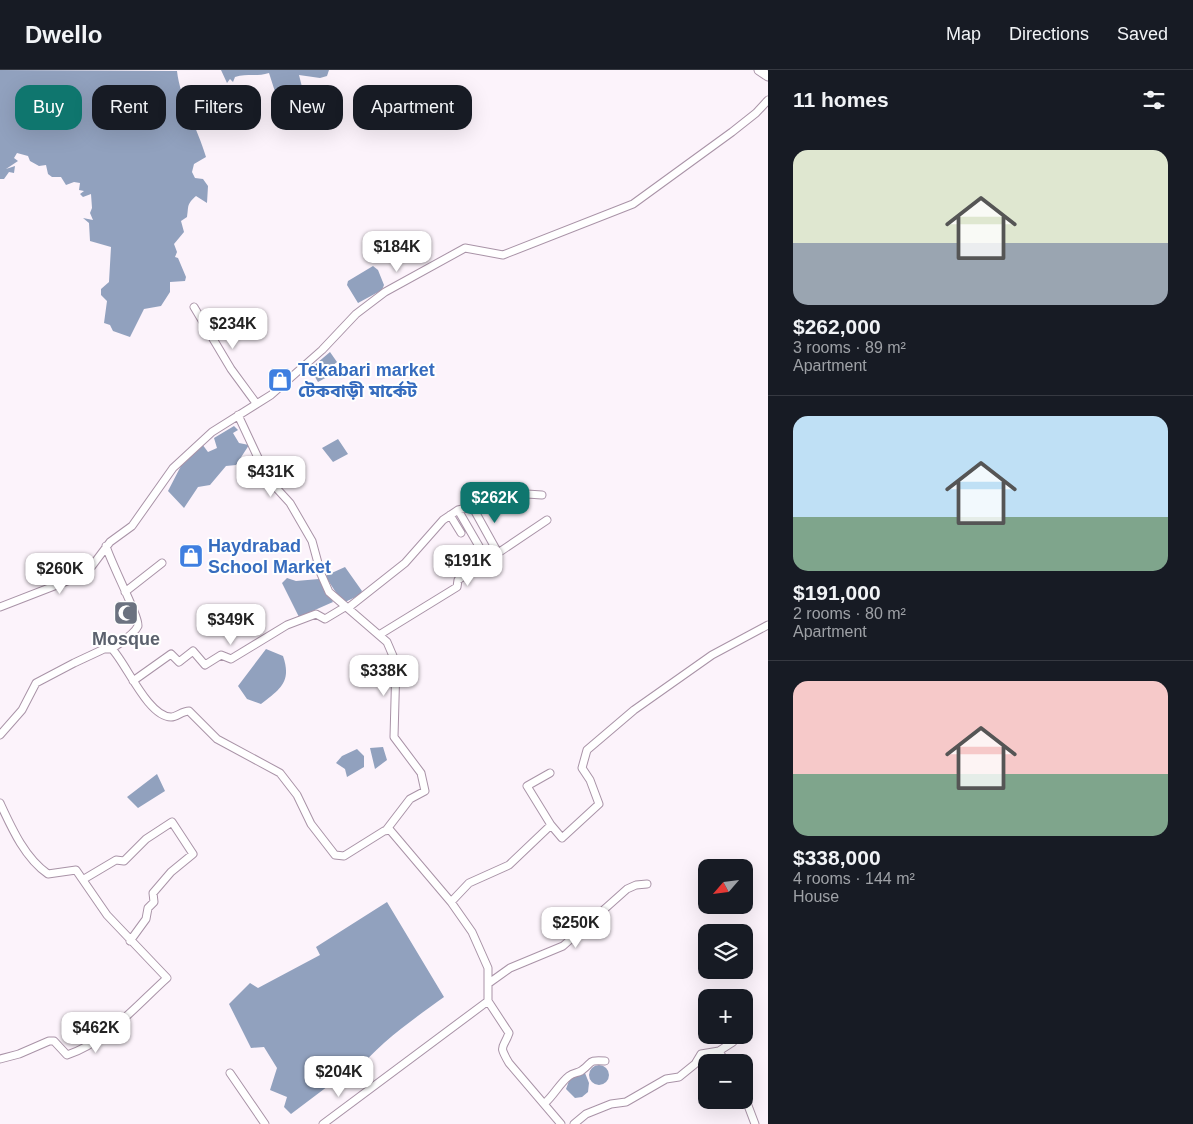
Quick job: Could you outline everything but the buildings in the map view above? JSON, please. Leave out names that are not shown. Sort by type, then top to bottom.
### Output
[{"type":"main road","points":[[760,70],[768,76]]},
{"type":"street","points":[[0,607],[80,576],[92,566],[106,546],[132,526],[173,468],[212,432],[271,395],[322,350],[356,314],[385,292],[465,248],[503,255],[633,204],[738,128],[768,100]]},
{"type":"street","points":[[194,307],[231,369],[256,403]]},
{"type":"street","points":[[112,649],[145,699],[163,714],[174,717],[189,711],[217,739],[276,769],[297,795],[311,824],[335,855],[344,856],[387,829],[410,799],[425,791],[421,772],[394,737],[396,663],[387,642],[329,592],[320,574],[312,541],[290,503],[268,478],[238,416]]},
{"type":"street","points":[[133,681],[171,654],[179,662],[193,651],[205,666],[221,656],[231,659],[287,624],[316,614],[325,619],[346,608],[405,563],[443,520],[458,510],[528,494],[542,495]]},
{"type":"street","points":[[472,506],[498,553]]},
{"type":"street","points":[[458,510],[487,560]]},
{"type":"street","points":[[450,515],[461,533]]},
{"type":"street","points":[[379,635],[457,587],[458,580],[547,520]]},
{"type":"street","points":[[0,735],[22,710],[36,683],[104,649],[112,649],[138,628],[139,624],[109,558],[106,546]]},
{"type":"street","points":[[125,592],[162,563]]},
{"type":"street","points":[[550,773],[527,786],[551,825],[562,838],[600,804],[590,780],[582,768],[587,750],[634,710],[712,655],[768,625]]},
{"type":"street","points":[[0,803],[12,828],[35,865],[48,874],[70,869],[76,870],[107,915],[167,978],[84,1049],[67,1055],[54,1041],[49,1041],[19,1054],[0,1059]]},
{"type":"street","points":[[84,879],[116,860],[124,861],[146,839],[172,822],[193,854],[171,872],[153,893],[154,902],[148,908],[146,919],[130,941]]},
{"type":"street","points":[[451,902],[469,882],[509,865],[551,825]]},
{"type":"street","points":[[387,829],[392,832],[451,902],[472,932],[488,968],[488,1001],[509,1033],[503,1042],[503,1053],[509,1063],[561,1124]]},
{"type":"street","points":[[489,983],[510,968],[563,946],[627,889],[636,884],[647,884]]},
{"type":"street","points":[[323,1124],[488,1001]]},
{"type":"street","points":[[574,1124],[586,1114],[611,1104],[626,1102],[666,1079],[679,1077],[695,1064],[701,1054],[719,1051],[730,1044]]},
{"type":"street","points":[[545,1103],[556,1094],[568,1077],[581,1070],[587,1063],[593,1060],[605,1061]]},
{"type":"street","points":[[230,1073],[265,1124]]},
{"type":"street","points":[[749,1109],[755,1124]]},
{"type":"water","points":[[0,70],[177,71],[180,85],[176,85],[176,130],[196,130],[206,157],[194,164],[192,172],[195,178],[203,179],[208,186],[207,203],[196,196],[191,202],[188,206],[187,217],[181,221],[184,232],[174,244],[177,252],[175,257],[178,258],[186,277],[185,281],[170,282],[170,292],[161,306],[144,309],[130,337],[113,331],[110,325],[104,323],[107,301],[101,295],[101,289],[109,282],[111,247],[90,241],[89,223],[83,218],[93,220],[90,213],[92,208],[91,194],[83,197],[80,194],[84,191],[79,190],[80,183],[74,182],[66,185],[61,177],[52,177],[48,174],[46,165],[39,166],[30,161],[28,156],[17,153],[14,158],[18,161],[6,169],[15,166],[14,173],[9,172],[4,179],[0,179]]},
{"type":"water","points":[[221,70],[329,70],[327,76],[320,78],[299,75],[302,85],[273,85],[269,73],[235,77],[233,82],[230,79],[227,83]]},
{"type":"water","points":[[373,266],[378,270],[384,285],[382,290],[358,303],[347,285],[348,281]]},
{"type":"water","points":[[330,352],[337,362],[326,371],[329,376],[318,382],[310,369]]},
{"type":"water","points":[[234,426],[238,430],[233,433],[239,443],[249,445],[236,465],[226,466],[210,485],[198,487],[184,508],[168,491],[183,462],[202,444],[208,452],[217,448],[214,438]]},
{"type":"water","points":[[338,439],[348,454],[333,462],[322,448]]},
{"type":"water","points":[[345,567],[362,591],[360,595],[345,602],[341,600],[325,576]]},
{"type":"water","points":[[287,578],[296,581],[319,579],[333,602],[299,617],[282,583]]},
{"type":"water","points":[[266,649],[283,656],[286,672],[285,679],[279,689],[261,704],[247,699],[238,686]]},
{"type":"water","points":[[383,747],[387,760],[375,769],[370,748]]},
{"type":"water","points":[[357,749],[364,756],[364,767],[347,777],[345,769],[336,763],[342,756]]},
{"type":"water","points":[[157,774],[165,791],[138,808],[127,797]]},
{"type":"water","points":[[387,902],[444,997],[386,1042],[356,1073],[344,1074],[291,1114],[284,1107],[287,1097],[270,1090],[277,1068],[264,1047],[251,1048],[229,1004],[250,983],[258,988],[320,955],[316,947]]},
{"type":"water","points":[[595,1065],[603,1065],[609,1071],[609,1079],[603,1085],[595,1085],[589,1079],[589,1071]]},
{"type":"water","points":[[585,1073],[589,1083],[588,1092],[582,1097],[575,1098],[566,1089],[570,1078]]},
{"type":"place","name":"Tekabari market টেকবাড়ী মার্কেট","points":[[280,380]]},
{"type":"place","name":"Haydrabad School Market","points":[[191,556]]},
{"type":"place","name":"Mosque","points":[[126,613]]}]
